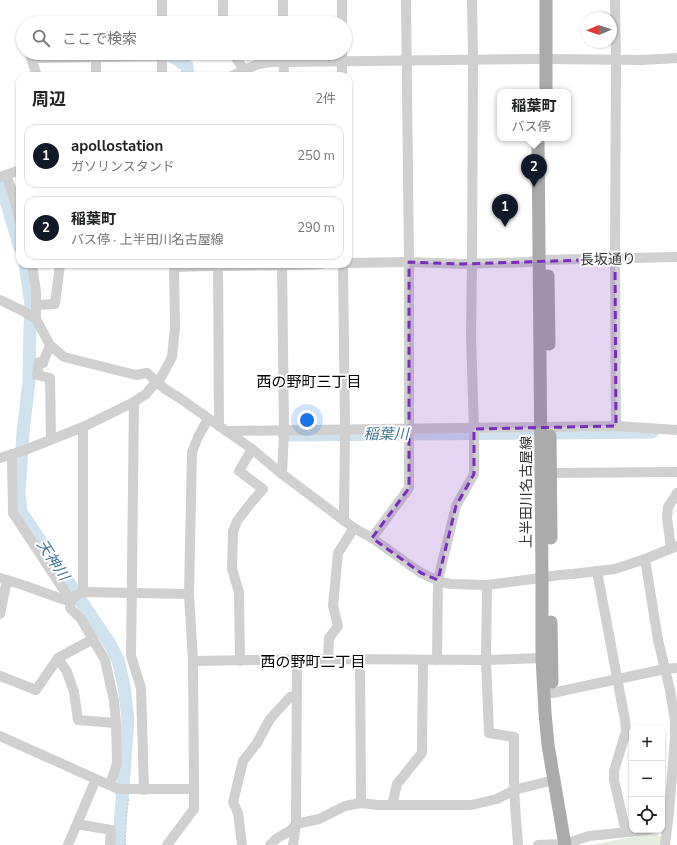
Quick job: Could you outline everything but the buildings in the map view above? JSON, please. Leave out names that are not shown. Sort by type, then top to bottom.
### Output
[{"type":"main road","points":[[537,0],[546,89]]},
{"type":"main road","points":[[538,89],[546,0]]},
{"type":"main road","name":"上半田川名古屋線","points":[[538,141],[543,260],[546,577],[552,693],[569,844]]},
{"type":"main road","name":"上半田川名古屋線","points":[[543,260],[547,141]]},
{"type":"main road","name":"上半田川名古屋線","points":[[545,427],[550,474],[542,658],[545,712],[548,745],[554,780],[569,844]]},
{"type":"street","points":[[162,0],[162,16]]},
{"type":"street","points":[[223,0],[223,16]]},
{"type":"street","points":[[283,0],[283,16]]},
{"type":"street","points":[[342,0],[342,16]]},
{"type":"street","points":[[372,538],[408,488],[409,262],[406,0]]},
{"type":"street","points":[[436,660],[438,580],[456,506],[474,474],[471,337],[472,0]]},
{"type":"street","points":[[615,0],[616,426]]},
{"type":"street","points":[[352,57],[406,60],[642,60],[677,58]]},
{"type":"street","points":[[31,60],[35,72]]},
{"type":"street","points":[[96,60],[96,72]]},
{"type":"street","points":[[162,60],[162,72]]},
{"type":"street","points":[[238,60],[244,70]]},
{"type":"street","points":[[240,72],[259,64],[276,60]]},
{"type":"street","points":[[283,60],[284,72]]},
{"type":"street","points":[[342,60],[342,72]]},
{"type":"street","points":[[16,172],[4,176],[12,190],[16,206]]},
{"type":"street","name":"長坂通り","points":[[352,263],[529,262],[543,260],[677,257]]},
{"type":"street","points":[[33,268],[36,292],[36,319],[50,345],[64,357],[136,375],[147,373],[157,383],[252,449],[344,521],[372,538],[421,573],[441,582],[451,584],[487,585],[615,569],[645,559],[674,547],[668,518],[668,508],[677,493]]},
{"type":"street","points":[[36,306],[55,304],[60,268]]},
{"type":"street","points":[[0,458],[25,450],[83,427],[134,402],[146,394],[157,383],[172,357],[175,328],[173,268]]},
{"type":"street","points":[[218,268],[223,429]]},
{"type":"street","points":[[282,268],[284,434],[282,474]]},
{"type":"street","points":[[343,268],[345,433],[344,521]]},
{"type":"street","points":[[0,300],[36,319]]},
{"type":"street","points":[[50,345],[43,363],[39,362],[37,375],[50,378],[51,440]]},
{"type":"street","points":[[134,402],[131,656],[141,688],[144,790]]},
{"type":"street","points":[[167,845],[194,809],[193,661],[189,594],[192,452],[208,419]]},
{"type":"street","points":[[223,429],[284,434],[474,432],[545,427],[616,426],[677,430]]},
{"type":"street","points":[[83,427],[77,595],[70,608],[81,619],[105,660],[114,701],[116,723],[117,763],[114,787]]},
{"type":"street","points":[[240,661],[239,592],[232,569],[233,532],[237,520],[263,489],[239,470],[252,449]]},
{"type":"street","points":[[13,454],[13,513],[77,595]]},
{"type":"street","points":[[550,474],[677,472]]},
{"type":"street","points":[[328,659],[329,638],[338,626],[333,606],[338,553],[354,528]]},
{"type":"street","points":[[645,559],[658,640],[675,721],[669,812],[665,825]]},
{"type":"street","points":[[597,571],[625,720],[626,732],[614,771],[614,780],[626,832]]},
{"type":"street","points":[[0,614],[3,579],[23,584],[62,599],[77,595],[131,593],[189,594]]},
{"type":"street","points":[[487,585],[486,660],[489,733],[514,737],[514,790],[518,845]]},
{"type":"street","points":[[0,676],[36,690],[58,658],[93,639]]},
{"type":"street","points":[[58,658],[67,672],[74,692],[78,720],[116,723]]},
{"type":"street","points":[[193,661],[328,659],[486,660],[542,658]]},
{"type":"street","points":[[293,845],[296,824],[297,660]]},
{"type":"street","points":[[360,660],[361,803]]},
{"type":"street","points":[[392,805],[397,784],[422,753],[423,660]]},
{"type":"street","points":[[552,693],[665,669],[677,668]]},
{"type":"street","points":[[242,845],[238,813],[233,802],[243,761],[257,743],[270,719],[290,697],[297,696]]},
{"type":"street","points":[[0,736],[114,787],[144,790],[194,789]]},
{"type":"street","points":[[68,845],[96,779]]},
{"type":"street","points":[[270,845],[276,839],[291,830],[296,824],[319,819],[345,806],[361,803],[377,806],[471,805],[497,799],[514,790],[554,780]]},
{"type":"street","points":[[77,824],[111,830],[110,845]]},
{"type":"street","points":[[538,845],[569,844],[589,836],[629,832]]},
{"type":"street","points":[[665,833],[666,845]]},
{"type":"path","points":[[125,845],[126,817],[130,789]]},
{"type":"highlighted area","points":[[615,259],[616,426],[474,429],[474,474],[456,506],[438,580],[421,573],[372,538],[409,488],[409,262],[463,264]]},
{"type":"shaded area","points":[[652,833],[662,837],[662,845],[591,845]]},
{"type":"waterway","name":"稲葉川","points":[[178,60],[187,66],[188,72]]},
{"type":"waterway","name":"天神川","points":[[0,180],[16,234]]},
{"type":"waterway","name":"天神川","points":[[26,268],[31,305],[29,381],[23,432],[19,493],[21,512],[110,644],[118,660],[124,686],[128,719],[119,840],[120,845]]},
{"type":"waterway","name":"稲葉川","points":[[556,433],[652,432]]},
{"type":"waterway","name":"稲葉川","points":[[284,435],[534,433]]},
{"type":"place","name":"稲葉町","points":[[534,187]]},
{"type":"place","name":"apollostation","points":[[505,227]]},
{"type":"district","name":"西の野町三丁目","points":[[309,382]]},
{"type":"district","name":"西の野町二丁目","points":[[313,662]]}]
